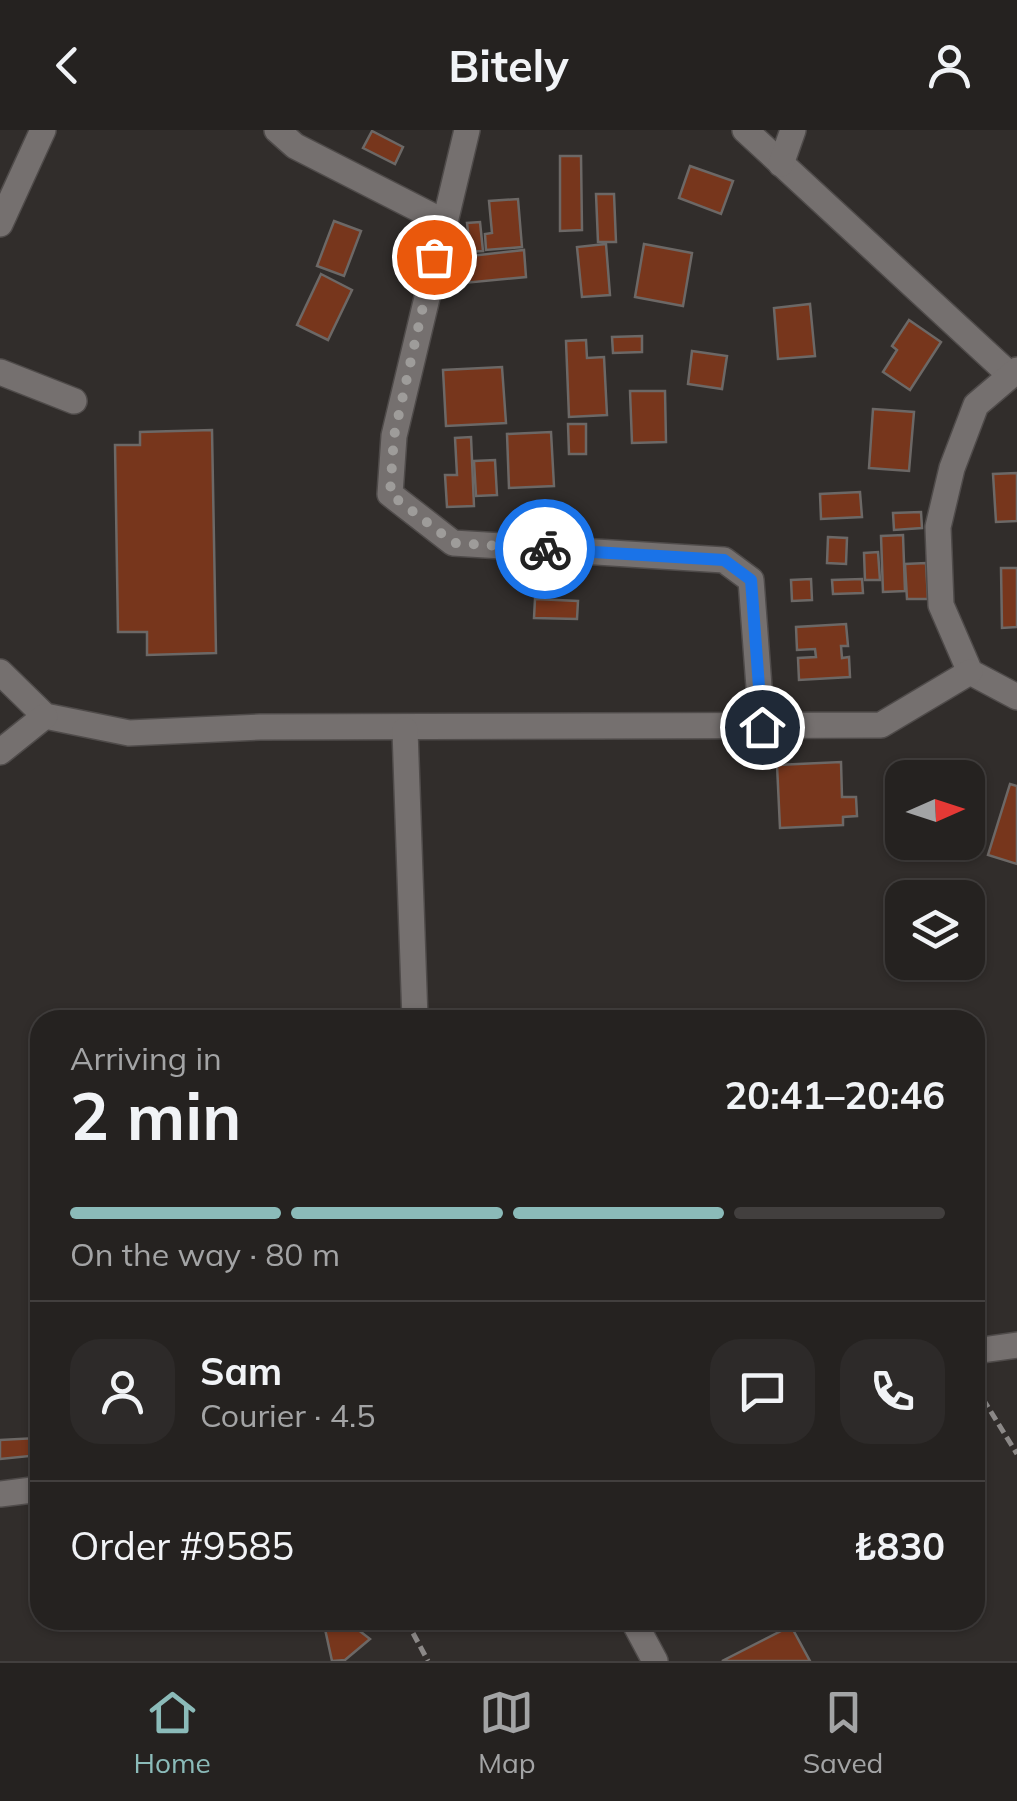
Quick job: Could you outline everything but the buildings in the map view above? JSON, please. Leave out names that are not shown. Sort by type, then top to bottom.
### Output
[{"type":"street","points":[[0,224],[43,130]]},
{"type":"street","points":[[277,130],[295,146],[442,221]]},
{"type":"street","points":[[467,130],[442,221],[394,436],[390,494],[454,543],[724,560],[751,580],[762,727]]},
{"type":"street","points":[[745,130],[1013,372],[976,406],[952,468],[938,527],[941,605],[970,672],[1017,697]]},
{"type":"street","points":[[781,164],[793,130]]},
{"type":"street","points":[[0,372],[74,401]]},
{"type":"street","points":[[0,672],[45,716],[130,733],[260,728],[881,725],[970,672]]},
{"type":"street","points":[[0,752],[45,716]]},
{"type":"street","points":[[405,730],[414,1010]]},
{"type":"street","points":[[985,1350],[1017,1345]]},
{"type":"street","points":[[0,1494],[30,1490]]},
{"type":"street","points":[[638,1630],[655,1661]]},
{"type":"path","points":[[985,1402],[1017,1454]]},
{"type":"path","points":[[411,1630],[428,1661]]},
{"type":"way so far","points":[[434,257],[394,436],[390,494],[454,543],[545,549]]},
{"type":"route","points":[[545,549],[724,560],[751,580],[762,727]]}]
